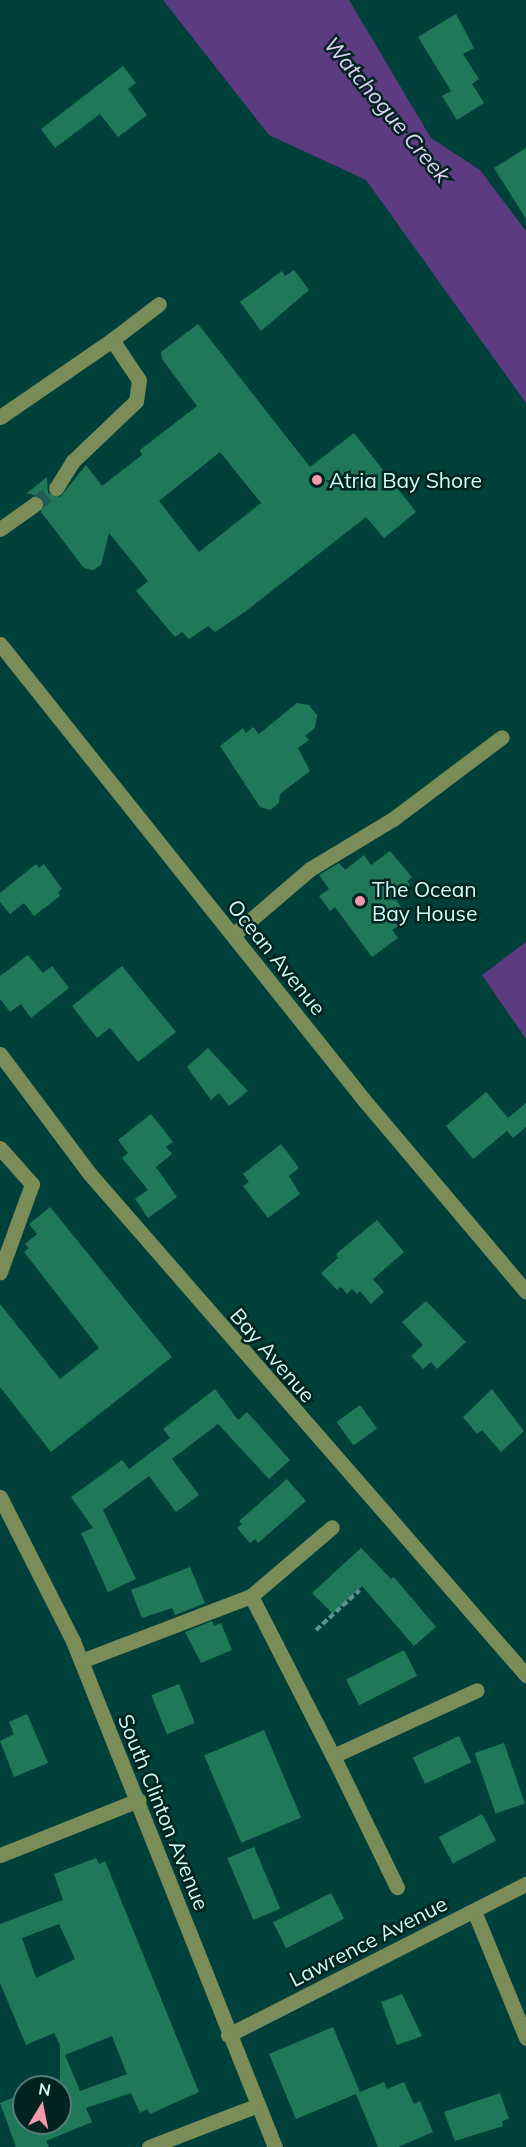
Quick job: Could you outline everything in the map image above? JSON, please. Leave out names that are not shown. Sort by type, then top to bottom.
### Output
[{"type":"street","points":[[0,417],[112,340],[159,304]]},
{"type":"street","points":[[56,488],[73,461],[135,400],[139,380],[112,340]]},
{"type":"street","points":[[0,529],[35,504]]},
{"type":"street","name":"Ocean Avenue","points":[[0,645],[364,1100],[526,1292]]},
{"type":"street","points":[[232,935],[310,869],[393,819],[502,737]]},
{"type":"street","name":"Bay Avenue","points":[[0,1054],[89,1173],[526,1675]]},
{"type":"street","points":[[0,1148],[32,1184],[0,1272]]},
{"type":"street","name":"South Clinton Avenue","points":[[0,1497],[81,1661],[138,1800],[228,2036],[275,2147]]},
{"type":"street","points":[[81,1661],[251,1596],[332,1527]]},
{"type":"street","points":[[251,1596],[397,1887]]},
{"type":"street","points":[[333,1756],[477,1690]]},
{"type":"street","points":[[0,1856],[138,1800]]},
{"type":"street","name":"Lawrence Avenue","points":[[228,2036],[526,1884]]},
{"type":"street","points":[[474,1911],[526,2038]]},
{"type":"street","points":[[149,2147],[258,2105]]},
{"type":"path","points":[[316,1630],[360,1590]]},
{"type":"water","name":"Watchogue Creek","points":[[163,0],[349,0],[431,138],[480,170],[526,231],[526,403],[366,180],[269,135]]},
{"type":"water","points":[[526,942],[526,1039],[482,975]]},
{"type":"building","points":[[456,14],[474,48],[463,54],[479,79],[472,84],[484,103],[457,120],[442,96],[451,91],[418,37]]},
{"type":"building","points":[[123,66],[136,83],[128,89],[147,115],[118,137],[100,114],[55,148],[41,129]]},
{"type":"building","points":[[526,148],[526,219],[494,168]]},
{"type":"building","points":[[294,270],[309,290],[261,331],[240,302],[282,271],[285,276]]},
{"type":"building","name":"Atria Bay Shore","points":[[198,324],[310,467],[354,433],[416,512],[384,538],[366,517],[246,611],[215,632],[208,626],[189,639],[182,632],[175,637],[136,591],[148,581],[109,533],[101,565],[93,570],[84,568],[41,512],[43,498],[27,493],[47,477],[48,493],[60,497],[86,465],[102,486],[142,455],[140,450],[197,406],[162,359],[161,352]],"holes":[[[220,452],[261,503],[199,552],[159,501]]]},
{"type":"building","points":[[297,703],[309,705],[317,715],[315,728],[305,736],[309,740],[298,748],[310,771],[280,794],[279,803],[270,810],[260,807],[220,746],[243,728],[246,733],[253,727],[259,734]]},
{"type":"building","name":"The Ocean Bay House","points":[[390,851],[412,877],[407,881],[410,885],[394,897],[409,918],[392,930],[398,938],[372,957],[335,907],[330,911],[319,896],[329,889],[319,875],[339,863],[345,870],[364,855],[371,865]]},
{"type":"building","points":[[36,864],[39,868],[44,864],[62,889],[58,892],[60,896],[34,916],[24,903],[10,914],[0,902],[0,893]]},
{"type":"building","points":[[28,955],[43,973],[52,966],[69,988],[31,1018],[21,1004],[10,1012],[0,999],[0,976]]},
{"type":"building","points":[[122,966],[176,1032],[138,1062],[110,1028],[97,1038],[72,1006]]},
{"type":"building","points":[[208,1048],[248,1091],[229,1106],[219,1093],[211,1100],[187,1067]]},
{"type":"building","points":[[486,1092],[508,1118],[526,1103],[526,1127],[513,1138],[507,1131],[473,1159],[446,1126]]},
{"type":"building","points":[[151,1114],[173,1142],[166,1147],[172,1154],[156,1167],[177,1197],[148,1218],[135,1199],[148,1190],[122,1158],[128,1153],[118,1140]]},
{"type":"building","points":[[281,1144],[299,1168],[289,1176],[300,1194],[268,1218],[243,1186],[249,1182],[243,1174]]},
{"type":"building","points":[[50,1207],[172,1357],[51,1452],[0,1387],[0,1304],[60,1379],[99,1348],[24,1252],[29,1248],[25,1244],[37,1234],[29,1224]]},
{"type":"building","points":[[377,1220],[404,1252],[373,1279],[384,1292],[371,1304],[360,1291],[357,1294],[352,1289],[347,1294],[341,1287],[337,1290],[321,1273],[338,1258],[336,1254]]},
{"type":"building","points":[[426,1301],[466,1342],[437,1369],[431,1362],[423,1369],[411,1356],[423,1345],[402,1322]]},
{"type":"building","points":[[215,1389],[238,1420],[247,1412],[290,1460],[269,1479],[218,1424],[172,1459],[199,1495],[176,1512],[149,1476],[103,1510],[136,1579],[108,1592],[81,1533],[93,1528],[71,1497],[122,1460],[129,1469],[170,1438],[163,1429]]},
{"type":"building","points":[[492,1389],[524,1431],[501,1452],[482,1430],[477,1434],[463,1417]]},
{"type":"building","points":[[360,1405],[377,1428],[354,1446],[337,1422]]},
{"type":"building","points":[[287,1479],[306,1501],[258,1543],[255,1539],[250,1543],[237,1528],[242,1524],[239,1521]]},
{"type":"building","points":[[361,1548],[391,1579],[394,1577],[436,1627],[414,1646],[362,1586],[333,1614],[312,1593]]},
{"type":"building","points":[[190,1567],[205,1603],[175,1615],[172,1608],[142,1618],[131,1590]]},
{"type":"building","points":[[212,1621],[214,1626],[221,1623],[232,1650],[201,1663],[185,1632]]},
{"type":"building","points":[[404,1650],[417,1676],[359,1705],[346,1680]]},
{"type":"building","points":[[179,1684],[195,1723],[167,1734],[151,1695]]},
{"type":"building","points":[[27,1714],[48,1763],[14,1777],[0,1741],[14,1734],[9,1722]]},
{"type":"building","points":[[264,1730],[301,1817],[241,1843],[204,1755]]},
{"type":"building","points":[[459,1736],[471,1762],[425,1784],[413,1758]]},
{"type":"building","points":[[504,1743],[525,1804],[496,1814],[475,1753]]},
{"type":"building","points":[[482,1814],[496,1840],[453,1863],[439,1837]]},
{"type":"building","points":[[254,1847],[280,1909],[253,1920],[227,1858]]},
{"type":"building","points":[[96,1858],[99,1864],[105,1861],[199,2092],[150,2114],[147,2109],[140,2113],[131,2093],[86,2108],[92,2122],[72,2130],[72,2075],[60,2075],[60,2045],[54,2033],[26,2045],[0,1983],[0,1924],[63,1900],[54,1874]],"holes":[[[59,1924],[75,1959],[36,1978],[22,1938]],[[112,2036],[127,2074],[80,2091],[65,2055]]]},
{"type":"building","points":[[331,1893],[344,1919],[286,1948],[273,1923]]},
{"type":"building","points":[[402,1994],[422,2036],[397,2045],[381,2002]]},
{"type":"building","points":[[333,2027],[360,2092],[384,2082],[387,2089],[404,2082],[414,2104],[420,2101],[433,2132],[398,2147],[378,2147],[356,2094],[296,2119],[269,2054]]},
{"type":"building","points":[[500,2093],[509,2119],[502,2121],[503,2126],[455,2141],[444,2112]]},
{"type":"building","points":[[12,2098],[12,2135],[61,2135],[46,2141],[49,2147],[16,2147],[0,2103]]},
{"type":"tunnel","points":[[35,504],[56,488]]},
{"type":"place","name":"Atria Bay Shore","points":[[317,480]]},
{"type":"place","name":"The Ocean Bay House","points":[[360,901]]}]
